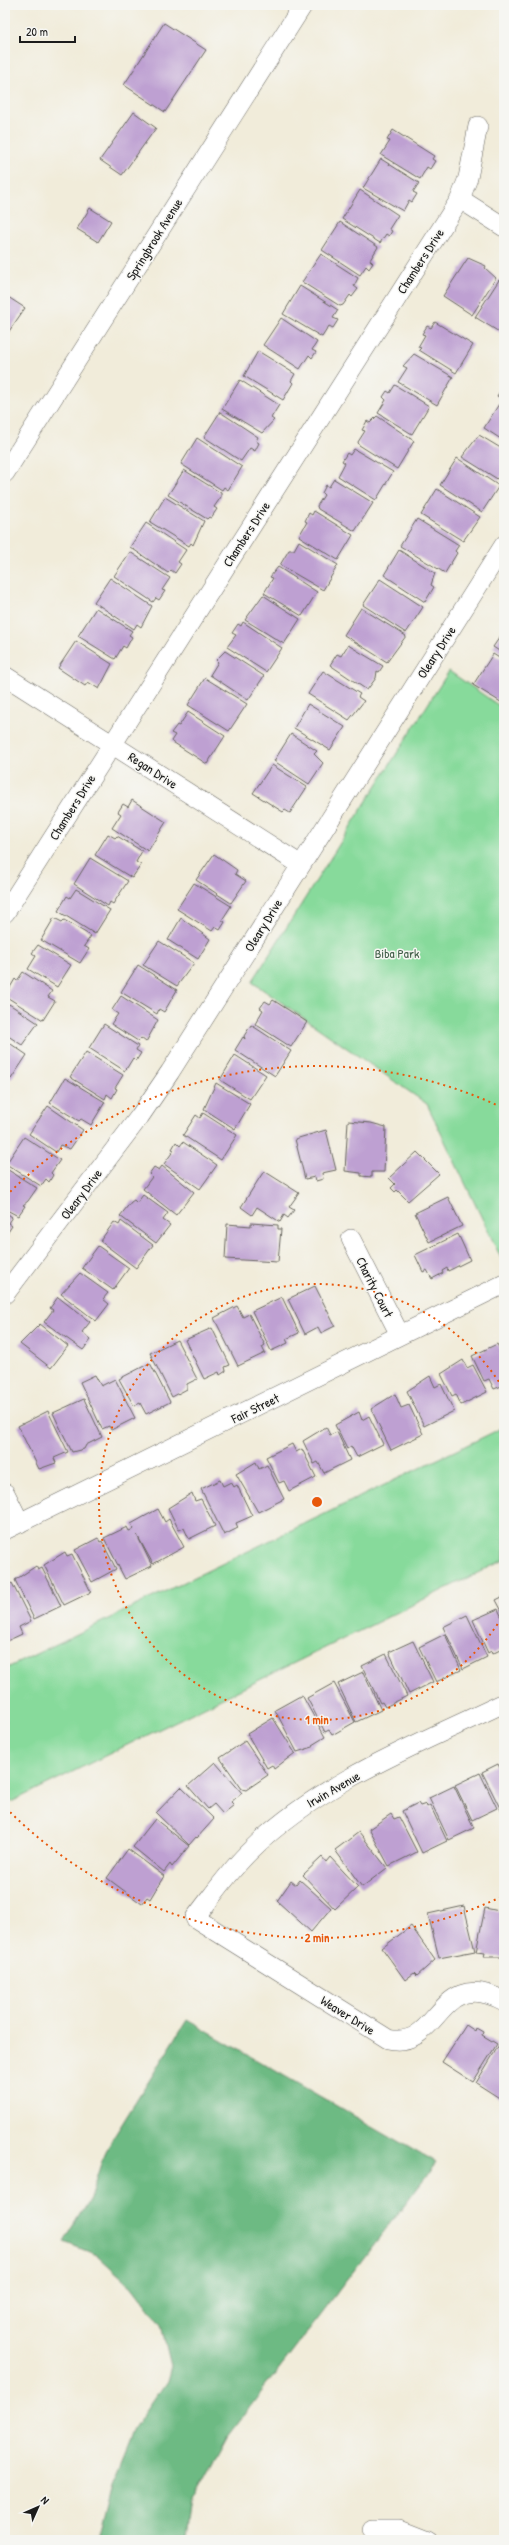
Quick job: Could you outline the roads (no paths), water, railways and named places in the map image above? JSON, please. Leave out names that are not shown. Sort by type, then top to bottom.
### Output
[{"type":"street","name":"Springbrook Avenue","points":[[5,473],[303,5]]},
{"type":"street","name":"Chambers Drive","points":[[5,913],[460,199],[468,178],[478,126]]},
{"type":"street","points":[[460,199],[504,227]]},
{"type":"street","name":"Oleary Drive","points":[[5,1294],[140,1116],[504,546]]},
{"type":"street","name":"Regan Drive","points":[[5,676],[301,864]]},
{"type":"street","name":"Charity Court","points":[[351,1239],[400,1335]]},
{"type":"street","name":"Fair Street","points":[[12,1527],[504,1284]]},
{"type":"street","points":[[5,1493],[12,1527]]},
{"type":"street","name":"Irwin Avenue","points":[[195,1918],[251,1850],[304,1806],[360,1773],[504,1703]]},
{"type":"street","name":"Weaver Drive","points":[[195,1918],[388,2039],[405,2040],[422,2033],[440,2008],[464,1994],[489,1995],[504,2001]]},
{"type":"street","points":[[372,2530],[399,2529],[427,2540]]},
{"type":"park label","name":"Biba Park","points":[[397,953]]}]
